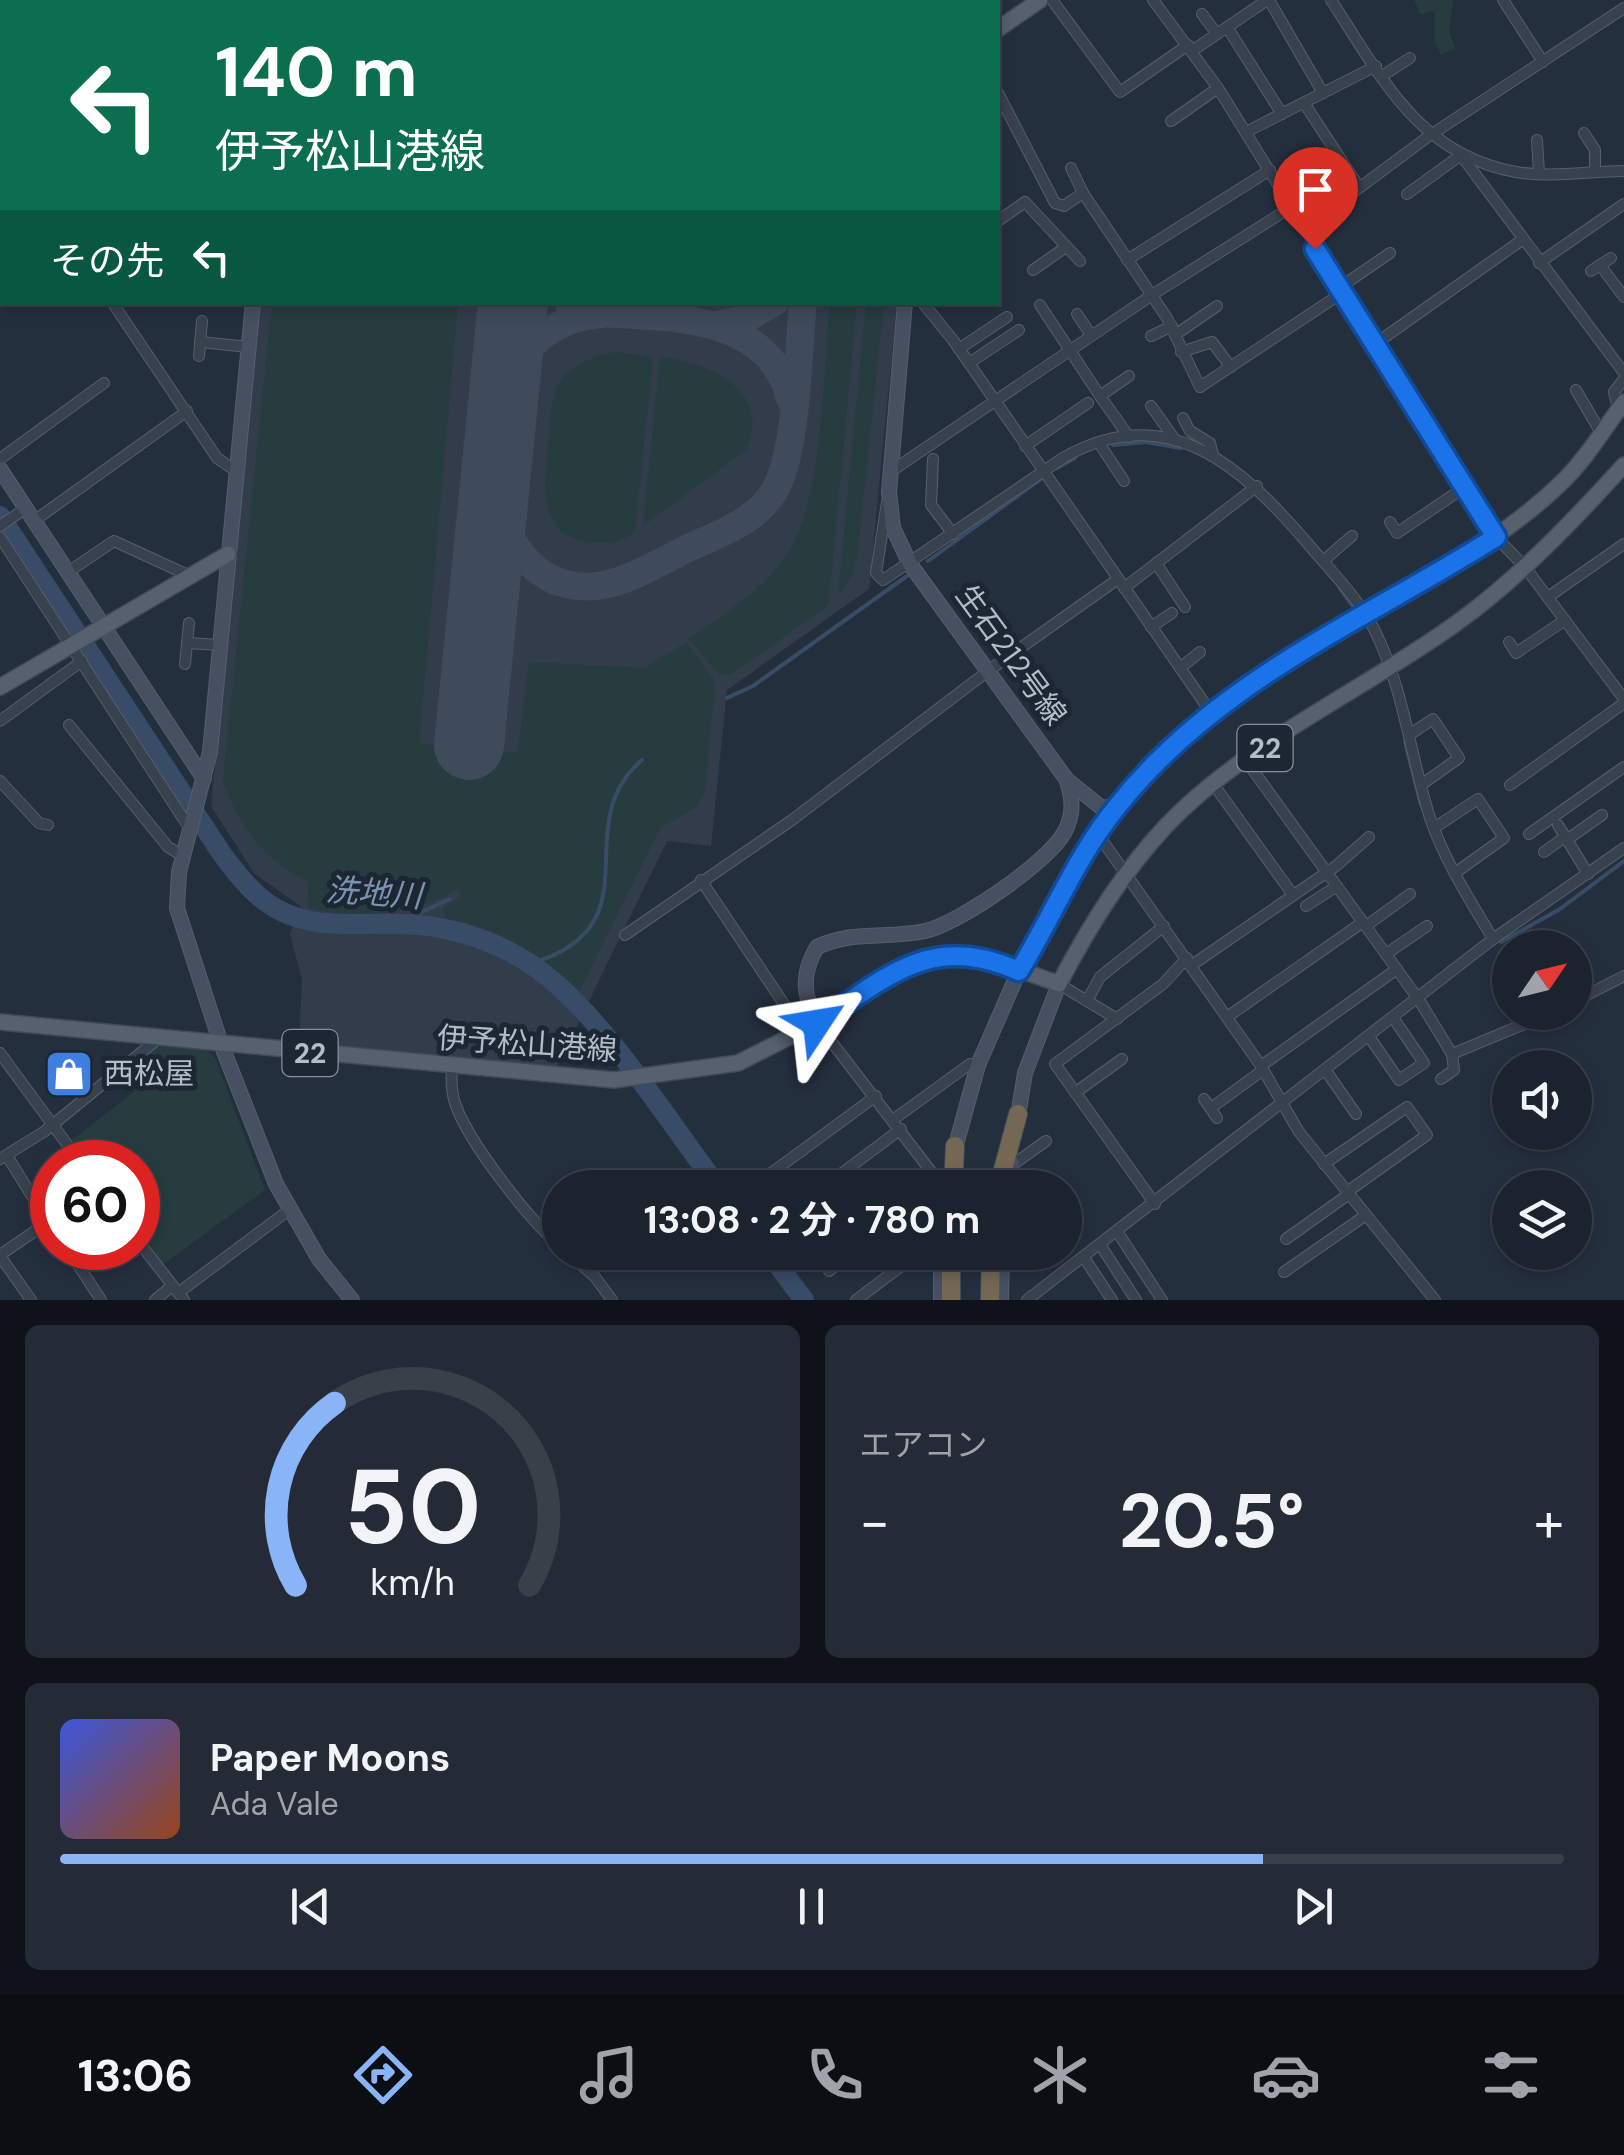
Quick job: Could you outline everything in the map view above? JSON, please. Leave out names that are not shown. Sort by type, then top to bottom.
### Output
[{"type":"highway","points":[[1003,1170],[1018,1114]]},
{"type":"highway","points":[[952,1170],[955,1146]]},
{"type":"highway","points":[[951,1300],[952,1270]]},
{"type":"highway","points":[[990,1300],[991,1270]]},
{"type":"main road","points":[[1000,28],[1034,2]]},
{"type":"main road","name":"22","points":[[1019,971],[1096,834],[1118,805],[1210,711],[1496,537],[1561,483],[1621,405]]},
{"type":"main road","name":"22","points":[[1059,984],[1125,875],[1167,825],[1246,762],[1296,726],[1390,669],[1525,567],[1624,465]]},
{"type":"main road","points":[[0,687],[228,554]]},
{"type":"main road","name":"伊予松山港線","points":[[0,1022],[620,1080],[657,1078],[738,1063],[810,1027],[905,966],[944,954],[984,956],[1059,984]]},
{"type":"street","points":[[1052,0],[1120,92],[1222,31],[1250,5],[1268,0],[1323,93]]},
{"type":"street","points":[[1154,0],[1218,88],[1496,537],[1525,567],[1624,701],[1530,764],[1510,784]]},
{"type":"street","points":[[1331,0],[1408,114],[1429,136],[1459,153],[1503,168],[1540,173],[1624,172]]},
{"type":"street","points":[[1503,0],[1543,62]]},
{"type":"street","points":[[1304,229],[1429,136],[1624,8]]},
{"type":"street","points":[[1202,14],[1222,31],[1282,114]]},
{"type":"street","points":[[1246,132],[1323,93],[1410,58]]},
{"type":"street","points":[[1171,121],[1218,88]]},
{"type":"street","points":[[1000,97],[1055,203],[1064,206],[1083,193]]},
{"type":"street","points":[[1304,102],[1359,187]]},
{"type":"street","points":[[1584,133],[1595,150],[1596,171]]},
{"type":"street","points":[[1537,140],[1540,173]]},
{"type":"street","points":[[1408,194],[1459,153]]},
{"type":"street","points":[[1459,153],[1624,376],[1614,392],[1621,405]]},
{"type":"street","points":[[1072,168],[1083,193],[1174,331],[1200,387],[1390,253]]},
{"type":"street","points":[[1127,260],[1270,170]]},
{"type":"street","points":[[1000,219],[1025,202],[1080,261]]},
{"type":"street","points":[[1539,264],[1624,204]]},
{"type":"street","points":[[890,472],[1091,335],[1292,206]]},
{"type":"street","points":[[1374,344],[1522,240]]},
{"type":"street","points":[[1033,270],[1066,247]]},
{"type":"street","points":[[1611,258],[1596,268],[1624,297]]},
{"type":"street","points":[[114,305],[217,458],[236,471]]},
{"type":"street","points":[[252,305],[203,785],[183,856],[176,908],[221,1044],[289,1210],[352,1300]]},
{"type":"street","name":"生石212号線","points":[[905,305],[890,472],[893,528],[910,564],[1067,780]]},
{"type":"street","points":[[924,305],[960,349],[1210,711]]},
{"type":"street","points":[[1040,306],[1129,437]]},
{"type":"street","points":[[1151,336],[1174,331],[1218,306]]},
{"type":"street","points":[[1077,314],[1091,335]]},
{"type":"street","points":[[960,349],[1007,317]]},
{"type":"street","points":[[199,356],[202,321]]},
{"type":"street","points":[[969,363],[1019,330]]},
{"type":"street","points":[[200,342],[248,347]]},
{"type":"street","points":[[1181,352],[1212,342],[1231,366]]},
{"type":"street","points":[[1100,396],[1129,376]]},
{"type":"street","points":[[0,460],[104,382]]},
{"type":"street","points":[[1576,390],[1601,433]]},
{"type":"street","points":[[1025,446],[1088,403]]},
{"type":"street","points":[[1151,406],[1176,441]]},
{"type":"street","points":[[0,526],[26,514],[187,412]]},
{"type":"street","points":[[1184,418],[1187,428],[1210,443],[1213,455]]},
{"type":"street","points":[[889,492],[876,572],[883,580],[1043,471],[1099,443],[1129,437],[1176,441],[1213,455],[1254,488],[1323,561],[1364,614],[1390,669],[1434,828],[1492,937]]},
{"type":"street","points":[[1099,443],[1124,482]]},
{"type":"street","points":[[933,459],[931,505],[953,534]]},
{"type":"street","points":[[0,469],[203,785]]},
{"type":"street","points":[[1390,522],[1397,533],[1465,487]]},
{"type":"street","points":[[625,935],[792,820],[988,671],[1156,563],[1254,488]]},
{"type":"street","points":[[1323,561],[1352,536]]},
{"type":"street","points":[[0,537],[191,824]]},
{"type":"street","points":[[68,572],[114,541],[190,576]]},
{"type":"street","points":[[1548,597],[1624,544]]},
{"type":"street","points":[[1156,563],[1185,607]]},
{"type":"street","points":[[1151,627],[1172,612]]},
{"type":"street","points":[[1509,642],[1516,653],[1565,620]]},
{"type":"street","points":[[185,664],[189,623]]},
{"type":"street","points":[[187,643],[220,645]]},
{"type":"street","points":[[1180,668],[1200,652]]},
{"type":"street","points":[[0,721],[82,661]]},
{"type":"street","points":[[1409,735],[1433,720],[1460,758],[1421,785]]},
{"type":"street","points":[[69,725],[168,846],[183,856]]},
{"type":"street","points":[[1246,762],[1419,1000],[1452,1054],[1454,1070],[1441,1079]]},
{"type":"street","points":[[1529,834],[1553,823],[1577,793],[1617,768]]},
{"type":"street","points":[[1067,780],[1102,808],[1118,805]]},
{"type":"street","points":[[810,1027],[804,991],[807,966],[818,947],[849,936],[929,931],[975,906],[1056,846],[1072,813],[1067,780]]},
{"type":"street","points":[[0,781],[39,823],[48,825]]},
{"type":"street","points":[[1214,786],[1293,895]]},
{"type":"street","points":[[1434,828],[1478,799],[1504,838],[1455,873]]},
{"type":"street","points":[[1538,809],[1567,838],[1588,874]]},
{"type":"street","points":[[1544,852],[1602,816]]},
{"type":"street","points":[[1096,834],[1189,962],[1324,1164],[1436,1300]]},
{"type":"street","points":[[1155,1204],[1055,1064],[1189,962],[1366,844]]},
{"type":"street","points":[[1506,930],[1624,848]]},
{"type":"street","points":[[701,880],[810,1027],[876,1096],[930,1170]]},
{"type":"street","points":[[1306,906],[1338,886]]},
{"type":"street","points":[[1227,1017],[1410,894]]},
{"type":"street","points":[[1087,1001],[1100,977],[1164,926]]},
{"type":"street","points":[[1386,954],[1427,926]]},
{"type":"street","points":[[1027,1300],[1085,1259],[1492,940]]},
{"type":"street","points":[[1211,1108],[1397,970]]},
{"type":"street","points":[[955,1146],[978,1065],[1019,971]]},
{"type":"street","points":[[1592,993],[1624,976]]},
{"type":"street","points":[[1010,1170],[1025,1073],[1059,984],[1117,1019]]},
{"type":"street","points":[[1370,1038],[1399,1080],[1424,1064],[1394,1019]]},
{"type":"street","points":[[1452,1054],[1510,1030]]},
{"type":"street","points":[[30,1195],[4,1157],[52,1124],[159,1038]]},
{"type":"street","points":[[2,1059],[64,1140]]},
{"type":"street","points":[[1076,1092],[1122,1059]]},
{"type":"street","points":[[894,1119],[970,1064],[978,1065]]},
{"type":"street","points":[[452,1067],[452,1093],[466,1126],[542,1228]]},
{"type":"street","points":[[1326,1071],[1356,1114]]},
{"type":"street","points":[[775,1170],[876,1096]]},
{"type":"street","points":[[1286,1239],[1427,1135],[1407,1107],[1324,1164]]},
{"type":"street","points":[[847,1170],[901,1130]]},
{"type":"street","points":[[1011,1166],[1046,1141]]},
{"type":"street","points":[[155,1300],[178,1293],[289,1210]]},
{"type":"street","points":[[1285,1268],[1366,1215]]},
{"type":"street","points":[[1118,1233],[1148,1269],[1162,1300]]},
{"type":"street","points":[[30,1237],[0,1255],[30,1300]]},
{"type":"street","points":[[1101,1246],[1136,1300]]},
{"type":"street","points":[[1085,1259],[1112,1300]]},
{"type":"street","points":[[82,1270],[101,1300]]},
{"type":"street","points":[[160,1270],[178,1293]]},
{"type":"street","points":[[588,1270],[612,1300]]},
{"type":"street","points":[[862,1298],[904,1270]]},
{"type":"street","points":[[942,1270],[942,1300]]},
{"type":"street","points":[[1001,1300],[1002,1270]]},
{"type":"street","points":[[1047,1286],[1056,1300]]},
{"type":"shaded area","points":[[261,305],[897,305],[869,589],[727,690],[711,846],[667,841],[557,1067],[299,1045],[302,979],[290,935],[300,906],[254,873],[211,806]]},
{"type":"green space","points":[[1414,0],[1453,0],[1449,31],[1455,48],[1441,55],[1434,40],[1435,14],[1430,11],[1421,15]]},
{"type":"green space","points":[[272,305],[458,305],[419,743],[518,753],[529,662],[645,668],[686,642],[715,682],[705,791],[696,807],[660,828],[579,992],[518,945],[484,928],[447,920],[442,909],[463,896],[456,889],[422,905],[385,913],[309,908],[308,882],[278,863],[255,840],[237,814],[223,780]]},
{"type":"green space","points":[[830,305],[857,305],[829,600],[824,609],[730,675],[719,674],[689,639],[746,598],[772,574],[792,546],[810,493]]},
{"type":"green space","points":[[866,305],[884,305],[857,557],[852,576],[838,595]]},
{"type":"green space","points":[[616,352],[653,357],[635,530],[615,542],[579,540],[564,533],[548,508],[546,475],[553,400],[558,385],[573,368]]},
{"type":"green space","points":[[660,357],[696,365],[730,382],[751,411],[752,429],[746,450],[643,526]]},
{"type":"green space","points":[[159,1042],[207,1050],[216,1060],[265,1190],[161,1266],[160,1140],[72,1140],[134,1092],[123,1074]]},
{"type":"waterway","points":[[1113,445],[1146,442],[1181,448]]},
{"type":"waterway","points":[[1057,468],[1075,458]]},
{"type":"waterway","points":[[928,561],[1041,479]]},
{"type":"waterway","name":"洗地川","points":[[0,516],[222,854],[267,903],[290,915],[321,923],[403,924],[463,933],[519,957],[547,976],[601,1030],[706,1170]]},
{"type":"waterway","points":[[727,698],[753,686],[907,576]]},
{"type":"waterway","points":[[1339,587],[1354,608]]},
{"type":"waterway","points":[[1405,742],[1421,805]]},
{"type":"waterway","points":[[530,964],[569,947],[591,925],[602,900],[610,815],[620,786],[642,760]]},
{"type":"waterway","points":[[1522,930],[1560,909],[1624,861]]},
{"type":"waterway","points":[[398,923],[450,899]]},
{"type":"waterway","name":"洗地川","points":[[782,1270],[804,1300]]},
{"type":"taxiway","points":[[574,305],[588,312],[708,324],[736,334],[760,349],[778,370],[790,399]]},
{"type":"taxiway","points":[[715,325],[745,319],[770,305]]},
{"type":"taxiway","points":[[494,487],[507,530],[530,564],[566,584],[587,587],[622,580],[744,521],[771,496],[787,457],[803,305]]},
{"type":"taxiway","points":[[505,380],[544,334],[584,316],[601,314]]},
{"type":"runway","points":[[469,745],[513,305]]},
{"type":"place","name":"西松屋","points":[[69,1074]]},
{"type":"route","points":[[817,1023],[905,966],[923,959],[944,954],[984,956],[1019,971],[1096,834],[1118,805],[1210,711],[1321,638],[1434,577],[1496,537],[1315,249]]}]
